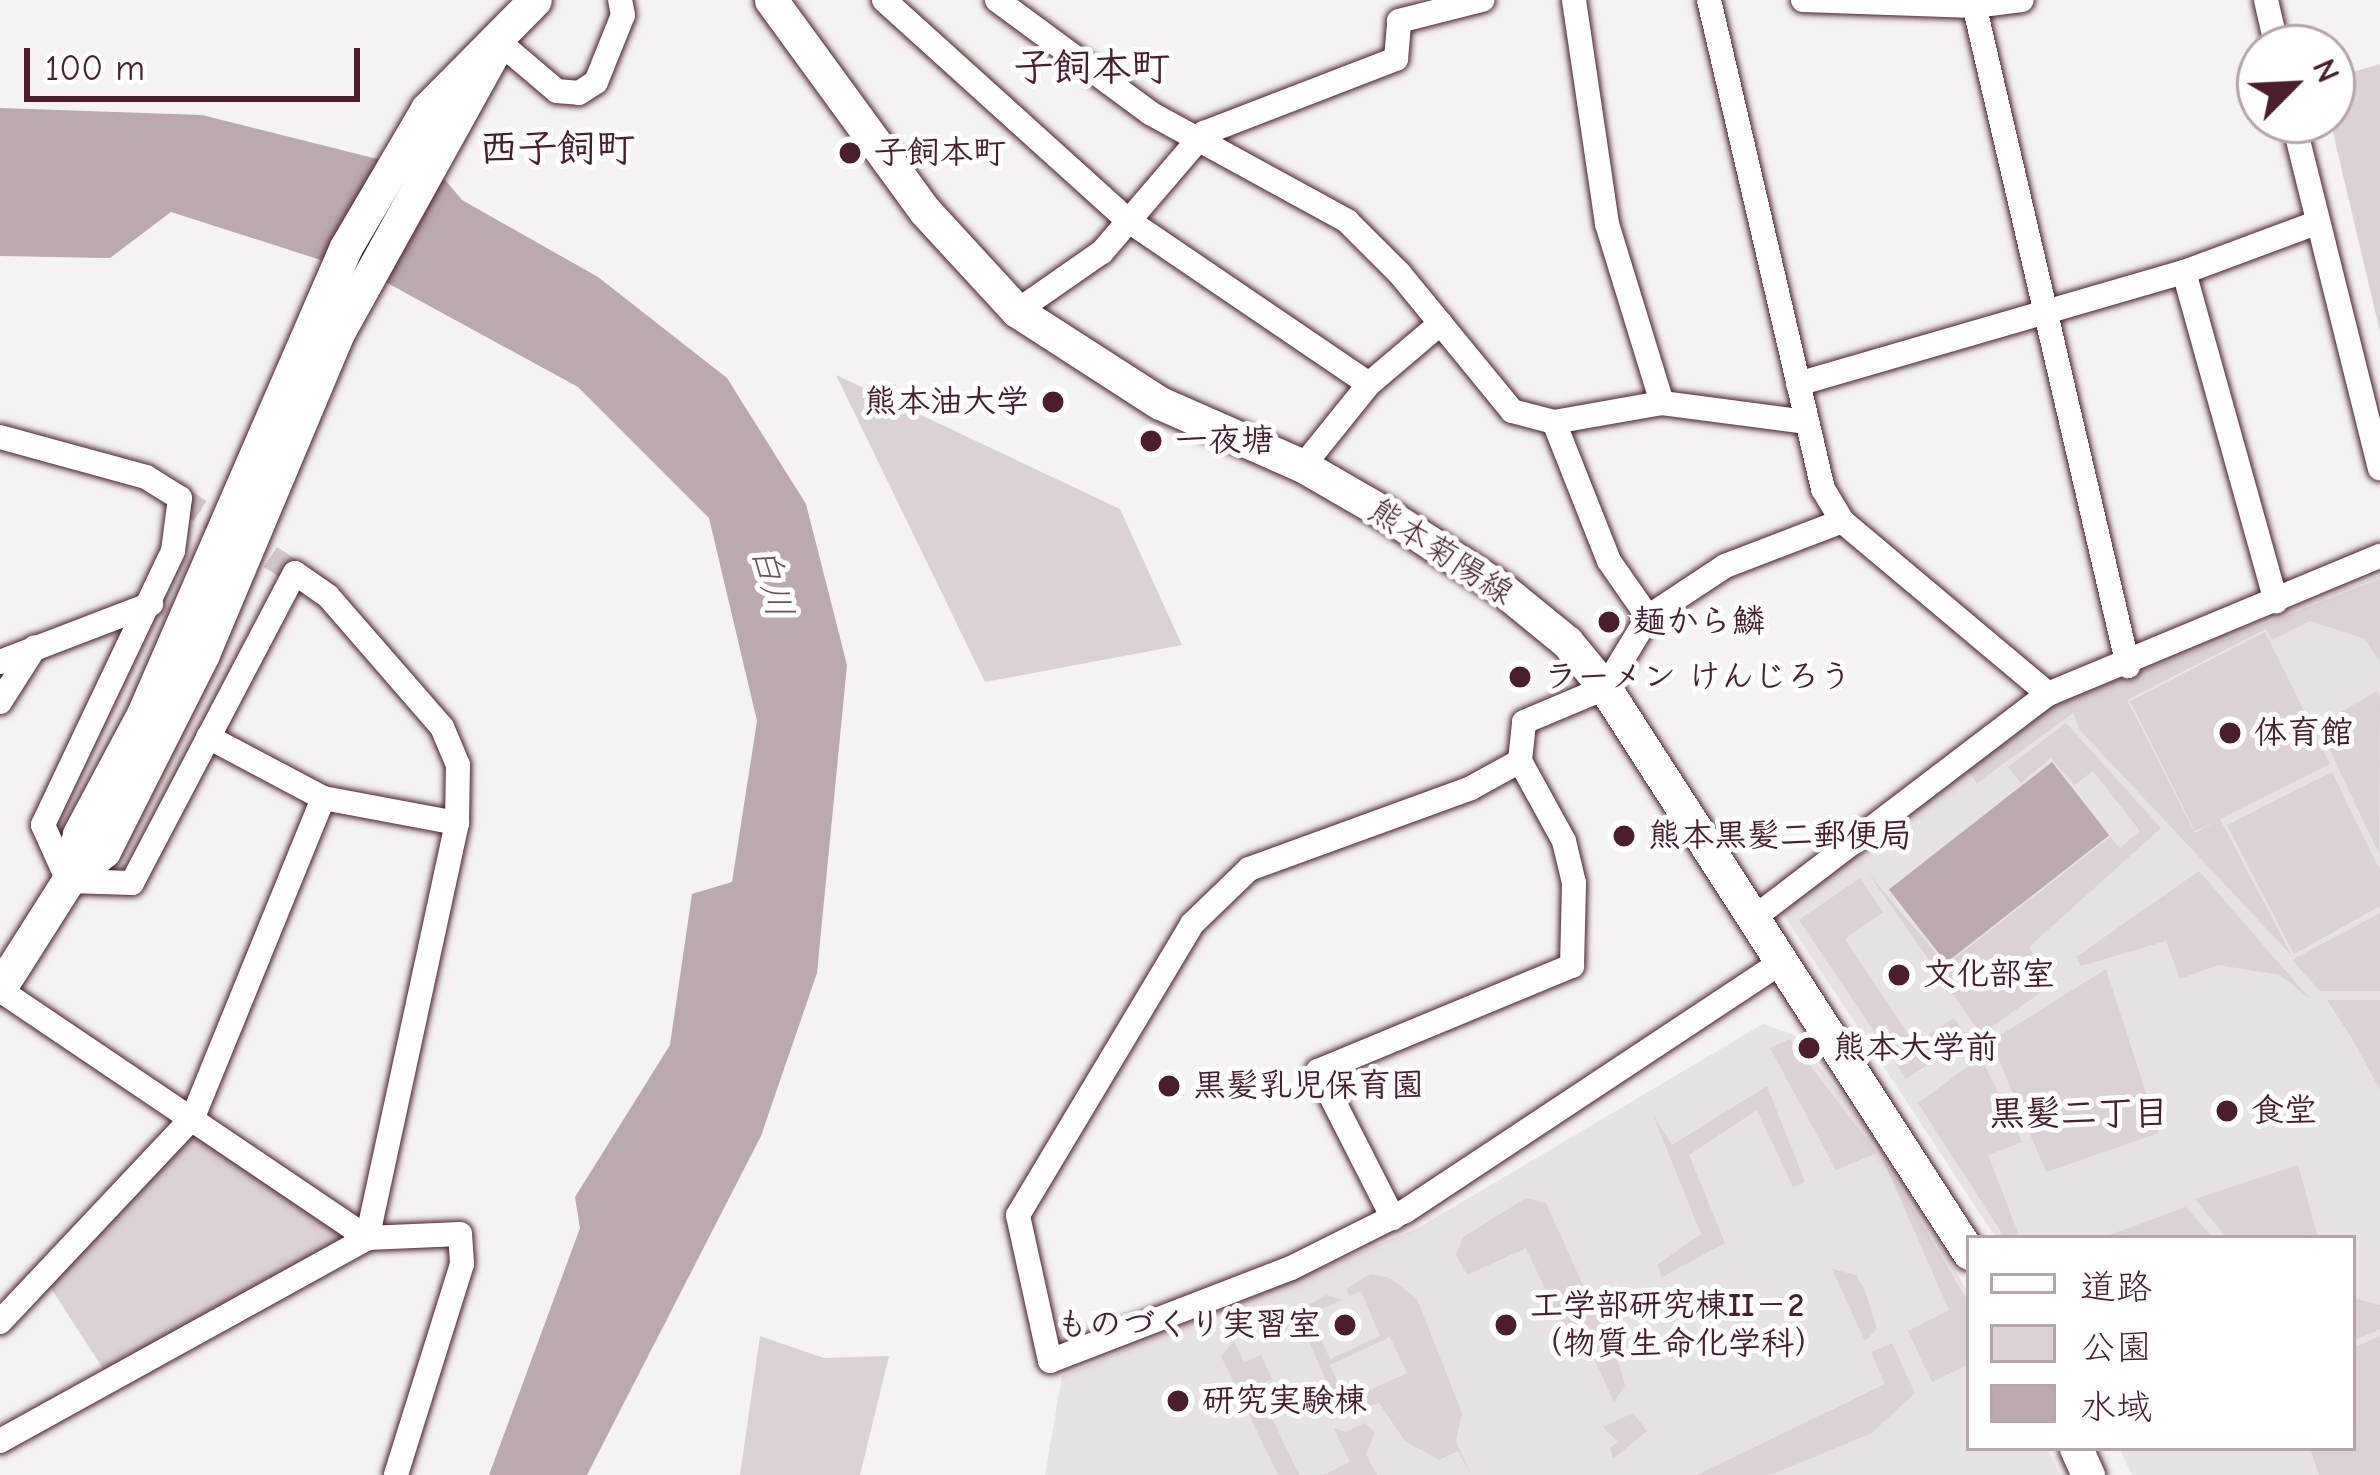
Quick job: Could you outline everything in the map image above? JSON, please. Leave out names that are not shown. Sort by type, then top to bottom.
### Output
[{"type":"main road","points":[[0,989],[68,881],[104,851],[245,517],[442,114],[535,0]]},
{"type":"main road","name":"熊本菊陽線","points":[[771,0],[925,212],[1017,311],[1160,403],[1303,466],[1502,589],[1567,642],[1605,688],[1966,1248]]},
{"type":"street","points":[[499,42],[557,91],[587,91],[623,15],[620,0]]},
{"type":"street","points":[[884,0],[1129,221],[1369,384]]},
{"type":"street","points":[[997,0],[1196,140],[1347,221],[1441,323],[1512,411],[1554,422],[1662,403],[1806,422]]},
{"type":"street","points":[[1017,311],[1102,252],[1196,140],[1396,59],[1399,21],[1482,0]]},
{"type":"street","points":[[1574,0],[1607,224],[1662,403]]},
{"type":"street","points":[[1709,0],[1823,489],[1842,521],[2048,694]]},
{"type":"street","points":[[1804,0],[2022,0]]},
{"type":"street","points":[[1973,3],[2128,666]]},
{"type":"street","points":[[2298,144],[2380,468]]},
{"type":"street","points":[[1798,384],[2184,272],[2316,223]]},
{"type":"street","points":[[2184,272],[2276,601]]},
{"type":"street","points":[[1303,466],[1369,384],[1441,323]]},
{"type":"street","points":[[1554,422],[1609,561],[1648,617]]},
{"type":"street","points":[[0,437],[146,477],[181,498],[173,551],[151,604],[43,825],[68,881],[132,883],[295,572],[328,596],[442,728],[458,765],[458,823],[367,1238]]},
{"type":"street","points":[[1393,1218],[1318,1071],[1573,966],[1574,883],[1564,841],[1520,761],[1524,722],[1605,688],[1648,617],[1725,566],[1842,521]]},
{"type":"street","points":[[1751,920],[2048,694],[2128,666],[2380,556]]},
{"type":"street","points":[[0,662],[151,604]]},
{"type":"street","points":[[0,702],[35,647]]},
{"type":"street","points":[[208,736],[323,798],[458,823]]},
{"type":"street","points":[[1520,761],[1416,810],[1249,869],[1192,924],[1018,1215],[1050,1361],[1292,1268],[1393,1218],[1780,963]]},
{"type":"street","points":[[0,1322],[193,1117],[323,798]]},
{"type":"street","points":[[0,989],[367,1238]]},
{"type":"street","points":[[0,1441],[367,1238],[460,1234],[462,1264],[396,1475]]},
{"type":"shaded area","points":[[2380,575],[2380,1475],[2132,1475],[2120,1451],[2356,1451],[2356,1235],[1994,1235],[1782,912],[2054,703]]},
{"type":"shaded area","points":[[1763,1024],[1794,1035],[1873,1135],[1966,1289],[1966,1451],[2048,1451],[2060,1475],[1045,1475],[1062,1376],[1418,1228]]},
{"type":"green space","points":[[2380,64],[2380,332],[2336,144],[2356,144],[2356,71]]},
{"type":"green space","points":[[836,375],[1120,509],[1182,645],[985,682]]},
{"type":"green space","points":[[2380,579],[2380,662],[2365,639],[2310,621],[2272,640],[2266,629],[2127,700],[2195,833],[2217,821],[2195,831],[2130,701],[2265,632],[2330,764],[2220,819],[2292,956],[2080,730],[2073,713],[1977,783],[1968,771],[2055,705]]},
{"type":"green space","name":"体育館","points":[[2377,691],[2380,697],[2379,854],[2318,725]]},
{"type":"green space","points":[[2066,723],[2161,828],[2029,947],[2050,986],[1981,1034],[1868,873],[1946,965],[2110,837],[2120,848],[2140,831],[2093,771],[2074,785],[2051,758],[2021,783],[2008,767]]},
{"type":"green space","name":"体育館","points":[[2332,772],[2380,871],[2380,906],[2294,954],[2227,825]]},
{"type":"green space","points":[[2199,871],[2310,999],[2280,975],[2218,965],[2180,979],[2166,941],[2081,966],[2076,957]]},
{"type":"green space","points":[[1860,878],[1883,912],[1845,939],[1915,1044],[1954,1018],[1968,1038],[1906,1079],[1799,920]]},
{"type":"green space","points":[[2380,913],[2380,991],[2320,991],[2292,960]]},
{"type":"green space","points":[[2106,969],[2159,1133],[2046,1172],[1991,1041]]},
{"type":"green space","points":[[2327,1000],[2380,1000],[2380,1090],[2353,1040]]},
{"type":"green space","points":[[1790,1039],[1877,1153],[1836,1170],[1770,1048]]},
{"type":"green space","points":[[1981,1057],[2022,1142],[1988,1155],[2019,1235],[2003,1235],[1918,1103]]},
{"type":"green space","points":[[1767,1086],[1805,1182],[1793,1187],[1757,1110],[1689,1155],[1725,1243],[1662,1277],[1657,1265],[1701,1234],[1653,1115],[1672,1145]]},
{"type":"green space","points":[[193,1117],[367,1238],[109,1378],[45,1279]]},
{"type":"green space","points":[[1881,1155],[1966,1298],[1966,1365],[1932,1382],[1908,1331],[1949,1310]]},
{"type":"green space","points":[[2298,1165],[2317,1235],[2225,1235],[2195,1199]]},
{"type":"green space","points":[[1526,1198],[1546,1203],[1619,1365],[1625,1385],[1614,1402],[1592,1354],[1578,1360],[1526,1248],[1467,1275],[1456,1255],[1463,1237]]},
{"type":"green space","points":[[2186,1207],[2210,1235],[2109,1235]]},
{"type":"green space","points":[[1832,1269],[1856,1275],[1864,1288],[1877,1329],[1865,1341]]},
{"type":"green space","points":[[1370,1274],[1390,1278],[1417,1299],[1462,1413],[1456,1441],[1471,1475],[1458,1451],[1439,1460],[1405,1441],[1379,1403],[1348,1411],[1334,1399],[1296,1311],[1327,1295],[1342,1300],[1310,1314],[1330,1359],[1380,1336],[1361,1291],[1350,1296],[1346,1289]],"holes":[[[1390,1337],[1407,1373],[1346,1401],[1330,1365]]]},
{"type":"green space","points":[[2356,1299],[2380,1305],[2380,1329],[2356,1340]]},
{"type":"green space","points":[[760,1336],[824,1358],[889,1356],[860,1475],[740,1475]]},
{"type":"green space","points":[[2380,1336],[2380,1475],[2319,1475],[2311,1451],[2356,1451],[2356,1347]]},
{"type":"green space","points":[[1234,1341],[1244,1362],[1261,1355],[1272,1379],[1257,1387],[1299,1475],[1278,1475],[1221,1356]]},
{"type":"green space","points":[[1892,1343],[1915,1393],[1872,1433],[1770,1475],[1697,1475],[1885,1384],[1871,1352]]},
{"type":"green space","points":[[1633,1413],[1647,1431],[1613,1459],[1610,1448],[1618,1442],[1603,1427]]},
{"type":"green space","points":[[1365,1423],[1375,1433],[1366,1454],[1377,1475],[1323,1475],[1350,1462],[1334,1428],[1346,1432]]},
{"type":"water","name":"白川","points":[[0,108],[202,115],[441,175],[462,200],[598,277],[727,378],[806,504],[847,665],[817,973],[761,1136],[587,1475],[489,1475],[580,1228],[575,1197],[670,1045],[692,894],[732,882],[757,721],[709,518],[578,387],[380,279],[171,212],[110,258],[0,256]]},
{"type":"water","points":[[2052,762],[2109,835],[1946,963],[1889,889]]},
{"type":"tunnel","points":[[180,498],[295,573]]},
{"type":"place","name":"子飼本町","points":[[850,153]]},
{"type":"place","name":"熊本油大学","points":[[1053,402]]},
{"type":"place","name":"一夜塘","points":[[1151,441]]},
{"type":"place","name":"麺から鱗","points":[[1609,622]]},
{"type":"place","name":"ラーメン けんじろう","points":[[1520,677]]},
{"type":"place","name":"体育館","points":[[2230,733]]},
{"type":"place","name":"熊本黒髪二郵便局","points":[[1624,836]]},
{"type":"place","name":"文化部室","points":[[1899,975]]},
{"type":"place","name":"熊本大学前","points":[[1809,1048]]},
{"type":"place","name":"黒髪乳児保育園","points":[[1169,1086]]},
{"type":"place","name":"食堂","points":[[2227,1111]]},
{"type":"place","name":"ものづくり実習室","points":[[1345,1325]]},
{"type":"place","name":"工学部研究棟II－2 （物質生命化学科）","points":[[1506,1325]]},
{"type":"place","name":"研究実験棟","points":[[1178,1401]]},
{"type":"district","name":"子飼本町","points":[[1092,68]]},
{"type":"district","name":"西子飼町","points":[[557,149]]},
{"type":"district","name":"黒髪二丁目","points":[[2079,1114]]}]
